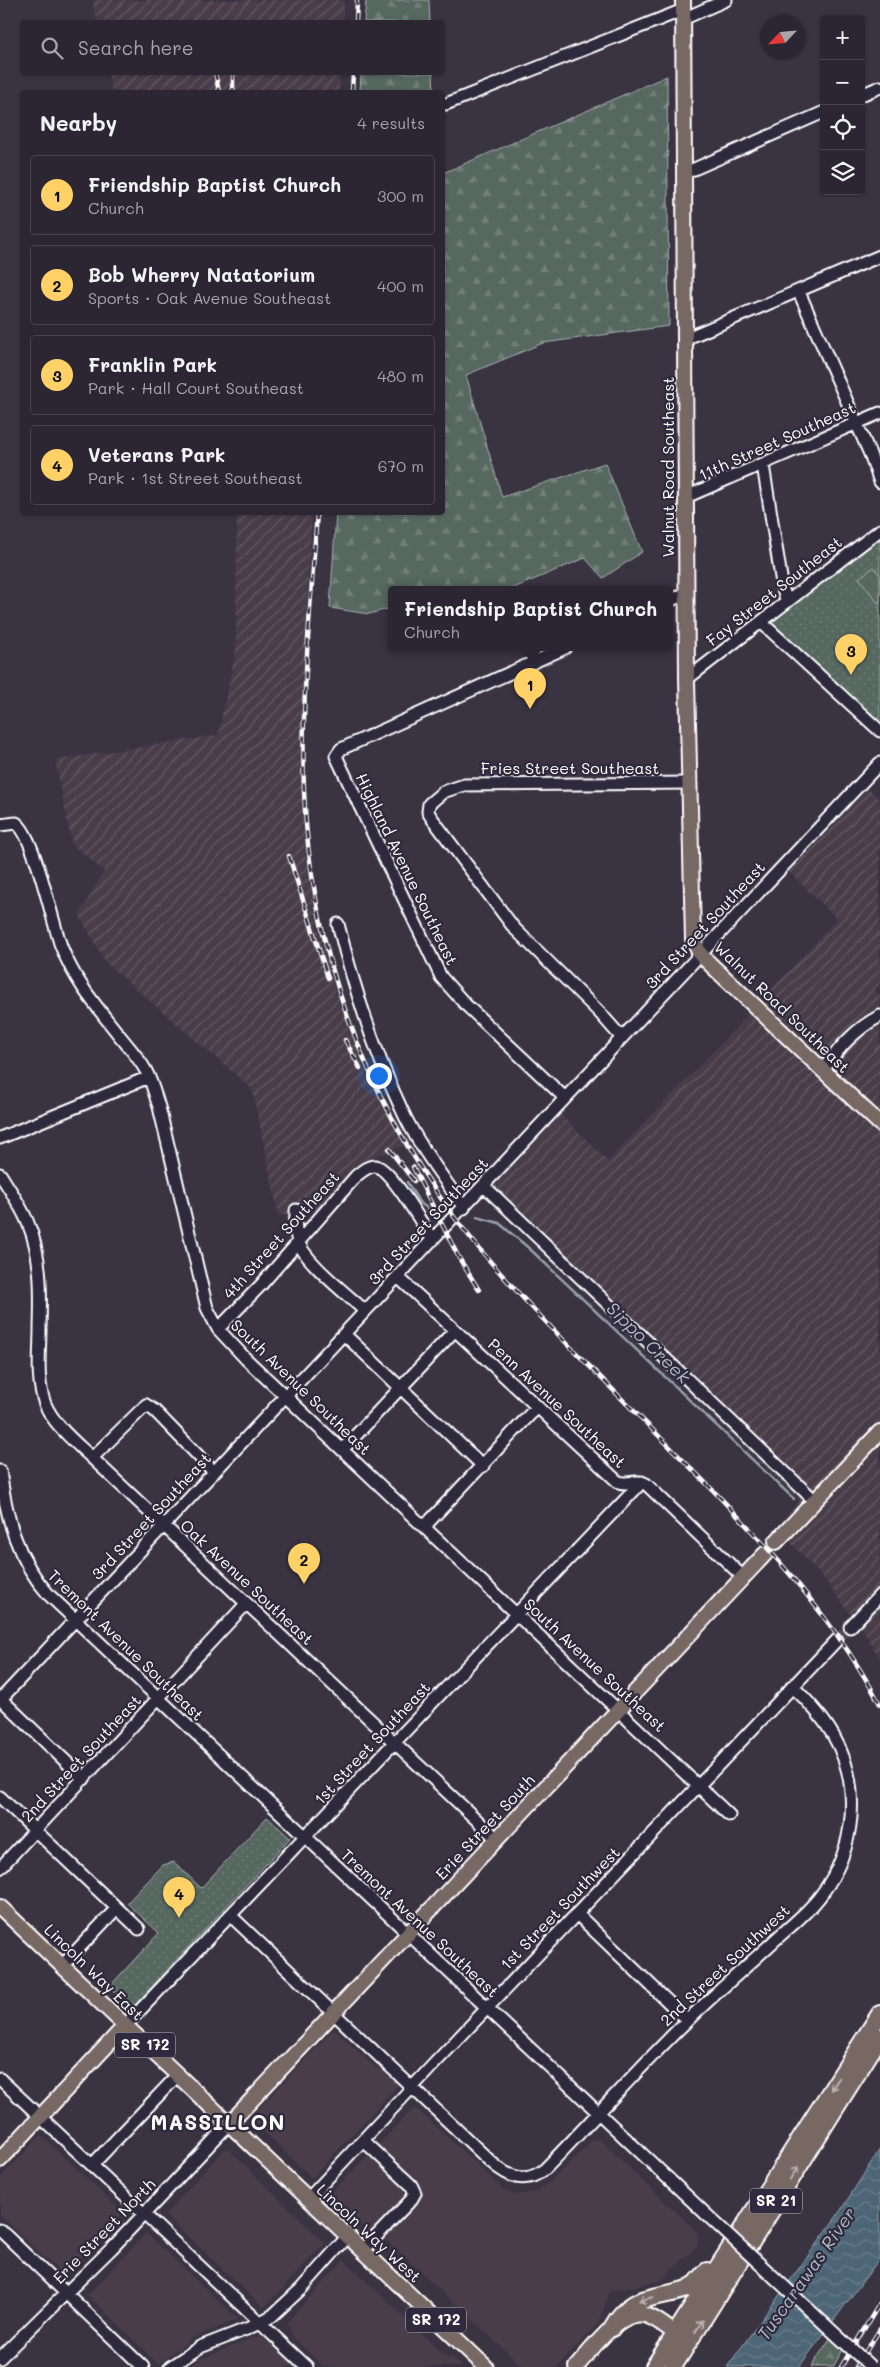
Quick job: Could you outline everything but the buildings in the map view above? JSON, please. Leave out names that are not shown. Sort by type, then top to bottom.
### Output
[{"type":"highway","name":"SR 21","points":[[673,2367],[681,2339],[748,2218],[880,2014]]},
{"type":"highway","name":"SR 21","points":[[654,2367],[681,2339],[880,2037]]},
{"type":"highway","points":[[612,2328],[621,2312],[632,2304],[683,2290],[696,2284],[722,2247],[748,2218]]},
{"type":"main road","name":"Walnut Road Southeast","points":[[683,10],[686,593],[692,929],[696,947],[700,954],[880,1124]]},
{"type":"main road","points":[[776,1542],[880,1432]]},
{"type":"main road","name":"Erie Street South","points":[[228,2124],[765,1554]]},
{"type":"main road","name":"Lincoln Way East","points":[[0,1907],[228,2124]]},
{"type":"main road","points":[[0,2160],[126,2026]]},
{"type":"main road","name":"Lincoln Way West","points":[[228,2124],[486,2367]]},
{"type":"main road","points":[[576,2367],[612,2328],[629,2316],[643,2315],[655,2320],[681,2339]]},
{"type":"street","points":[[446,104],[683,10],[726,0]]},
{"type":"street","points":[[865,93],[880,87]]},
{"type":"street","points":[[685,172],[820,114]]},
{"type":"street","points":[[685,339],[880,256]]},
{"type":"street","points":[[799,292],[857,424],[880,482]]},
{"type":"street","name":"11th Street Southeast","points":[[686,497],[880,413]]},
{"type":"street","points":[[763,465],[783,590],[787,602]]},
{"type":"street","name":"Fay Street Southeast","points":[[687,678],[880,530]]},
{"type":"street","points":[[673,599],[686,593]]},
{"type":"street","points":[[760,622],[880,731]]},
{"type":"street","name":"Highland Avenue Southeast","points":[[558,651],[341,749],[336,753],[343,774],[441,977],[455,994],[565,1098]]},
{"type":"street","name":"3rd Street Southeast","points":[[0,1700],[880,763]]},
{"type":"street","name":"Fries Street Southeast","points":[[622,1038],[600,1012],[514,928],[431,817],[428,809],[430,802],[436,796],[452,788],[479,785],[690,783]]},
{"type":"street","name":"South Avenue Southeast","points":[[0,825],[16,823],[24,830],[31,846],[51,917],[71,971],[93,1003],[138,1059],[149,1077],[207,1308],[218,1329],[246,1360],[730,1815]]},
{"type":"street","points":[[338,924],[359,1000],[401,1109],[416,1138],[464,1208]]},
{"type":"street","points":[[823,1070],[849,1038],[862,1026],[880,1016]]},
{"type":"street","points":[[0,1138],[149,1077]]},
{"type":"street","name":"4th Street Southeast","points":[[218,1329],[298,1243],[356,1176],[371,1166],[381,1168],[394,1182],[433,1240]]},
{"type":"street","name":"Oak Avenue Southeast","points":[[0,1174],[28,1224],[37,1256],[41,1304],[40,1379],[44,1398],[52,1417],[92,1458],[497,1840]]},
{"type":"street","points":[[484,1186],[815,1501]]},
{"type":"street","points":[[296,1210],[298,1243],[307,1257],[366,1311]]},
{"type":"street","name":"Penn Avenue Southeast","points":[[398,1277],[617,1481],[627,1484],[642,1482]]},
{"type":"street","points":[[342,1450],[455,1330]]},
{"type":"street","points":[[344,1334],[483,1466]]},
{"type":"street","points":[[92,1458],[146,1406],[155,1411],[214,1472]]},
{"type":"street","points":[[424,1527],[537,1407]]},
{"type":"street","name":"Tremont Avenue Southeast","points":[[0,1470],[9,1521],[24,1563],[36,1580],[75,1620],[304,1837],[598,2114],[871,2367]]},
{"type":"street","points":[[642,1482],[743,1577]]},
{"type":"street","name":"1st Street Southeast","points":[[126,2026],[642,1482]]},
{"type":"street","points":[[850,1627],[880,1595]]},
{"type":"street","name":"2nd Street Southeast","points":[[0,1868],[246,1604]]},
{"type":"street","name":"1st Street Southwest","points":[[308,2199],[837,1640]]},
{"type":"street","name":"2nd Street Southwest","points":[[230,1915],[496,2167],[520,2179],[534,2176],[545,2169],[687,2020],[793,1924],[820,1896],[840,1863],[851,1825],[851,1785],[840,1748],[820,1714],[792,1686]]},
{"type":"street","points":[[0,1700],[84,1779]]},
{"type":"street","points":[[0,1797],[139,1929]]},
{"type":"street","points":[[62,1966],[117,1908]]},
{"type":"street","points":[[577,1914],[687,2020]]},
{"type":"street","points":[[92,2166],[177,2076]]},
{"type":"street","points":[[0,2080],[307,2367]]},
{"type":"street","name":"Erie Street North","points":[[0,2358],[67,2294],[144,2215],[228,2124]]},
{"type":"street","points":[[362,2250],[411,2200],[415,2193],[411,2185],[363,2140]]},
{"type":"street","points":[[0,2230],[143,2367]]},
{"type":"street","points":[[170,2367],[189,2353],[211,2342],[260,2323],[272,2316],[290,2300],[348,2236]]},
{"type":"shaded area","points":[[92,0],[344,0],[343,20],[97,20]]},
{"type":"shaded area","points":[[109,75],[340,75],[339,90],[112,90]]},
{"type":"shaded area","points":[[237,515],[312,515],[301,774],[306,856],[318,929],[336,994],[366,1074],[404,1146],[364,1160],[321,1209],[279,1216],[252,1089],[106,963],[79,915],[104,871],[72,844],[55,760],[218,735],[236,649]]},
{"type":"shaded area","points":[[868,788],[880,800],[880,983],[874,990],[880,996],[880,1659],[866,1635],[824,1579],[777,1527],[800,1500],[483,1195],[560,1114],[608,1161],[750,1013],[837,919],[789,872]]},
{"type":"shaded area","points":[[332,2031],[336,2031],[377,2069],[380,2068],[398,2085],[312,2178],[250,2118]]},
{"type":"shaded area","points":[[413,2109],[418,2110],[503,2189],[518,2195],[536,2192],[553,2179],[592,2141],[599,2139],[698,2233],[697,2246],[661,2281],[610,2291],[599,2323],[557,2367],[523,2367],[384,2238],[367,2231],[329,2195]]},
{"type":"shaded area","points":[[41,2135],[123,2213],[63,2275],[0,2215],[0,2178]]},
{"type":"shaded area","points":[[224,2149],[228,2149],[325,2243],[264,2308],[165,2215]]},
{"type":"shaded area","points":[[146,2233],[238,2319],[191,2339],[158,2364],[88,2295]]},
{"type":"shaded area","points":[[344,2260],[449,2359],[451,2356],[462,2367],[324,2367],[294,2338],[287,2322]]},
{"type":"shaded area","points":[[258,2336],[270,2341],[297,2367],[189,2367],[200,2359]]},
{"type":"green space","points":[[366,0],[429,0],[430,20],[364,20]]},
{"type":"green space","points":[[361,75],[433,75],[434,90],[360,90]]},
{"type":"green space","points":[[667,76],[669,326],[543,343],[466,375],[502,497],[605,463],[642,552],[603,578],[585,558],[518,586],[388,586],[388,609],[369,614],[330,608],[336,515],[445,515],[445,172]]},
{"type":"green space","points":[[880,536],[880,727],[766,623]]},
{"type":"green space","points":[[874,567],[880,575],[880,601],[878,603],[859,578]]},
{"type":"green space","points":[[267,1817],[290,1838],[132,2008],[109,1987],[159,1933],[127,1903],[163,1865],[174,1862],[201,1888]]},
{"type":"green space","points":[[831,2337],[844,2348],[833,2367],[811,2367]]},
{"type":"water","name":"Tuscarawas River","points":[[880,2149],[880,2258],[799,2367],[727,2367],[837,2216]]},
{"type":"waterway","name":"Sippo Creek","points":[[407,1182],[419,1202],[431,1211]]},
{"type":"waterway","name":"Sippo Creek","points":[[477,1217],[499,1223],[531,1250],[794,1499]]},
{"type":"tunnel","points":[[837,1640],[850,1627]]},
{"type":"railway","points":[[356,20],[357,0]]},
{"type":"railway","points":[[216,75],[219,90]]},
{"type":"railway","points":[[233,75],[233,90]]},
{"type":"railway","points":[[352,90],[353,75]]},
{"type":"railway","points":[[317,515],[307,651],[303,756],[308,848],[317,905],[330,961],[347,1016],[368,1069],[393,1121],[422,1170],[474,1242],[534,1310],[727,1505],[794,1579],[854,1660],[880,1704]]},
{"type":"railway","points":[[289,856],[328,978]]},
{"type":"railway","points":[[345,1040],[360,1068]]},
{"type":"railway","points":[[389,1149],[414,1181]]},
{"type":"railway","points":[[413,1167],[459,1258],[479,1290]]},
{"type":"railway","points":[[841,2367],[880,2303]]},
{"type":"railway","points":[[856,2367],[880,2329]]},
{"type":"place","name":"Franklin Park","points":[[851,675]]},
{"type":"place","name":"Friendship Baptist Church","points":[[530,709]]},
{"type":"place","name":"Bob Wherry Natatorium","points":[[304,1584]]},
{"type":"place","name":"Veterans Park","points":[[179,1918]]},
{"type":"district","name":"MASSILLON","points":[[218,2123]]}]
